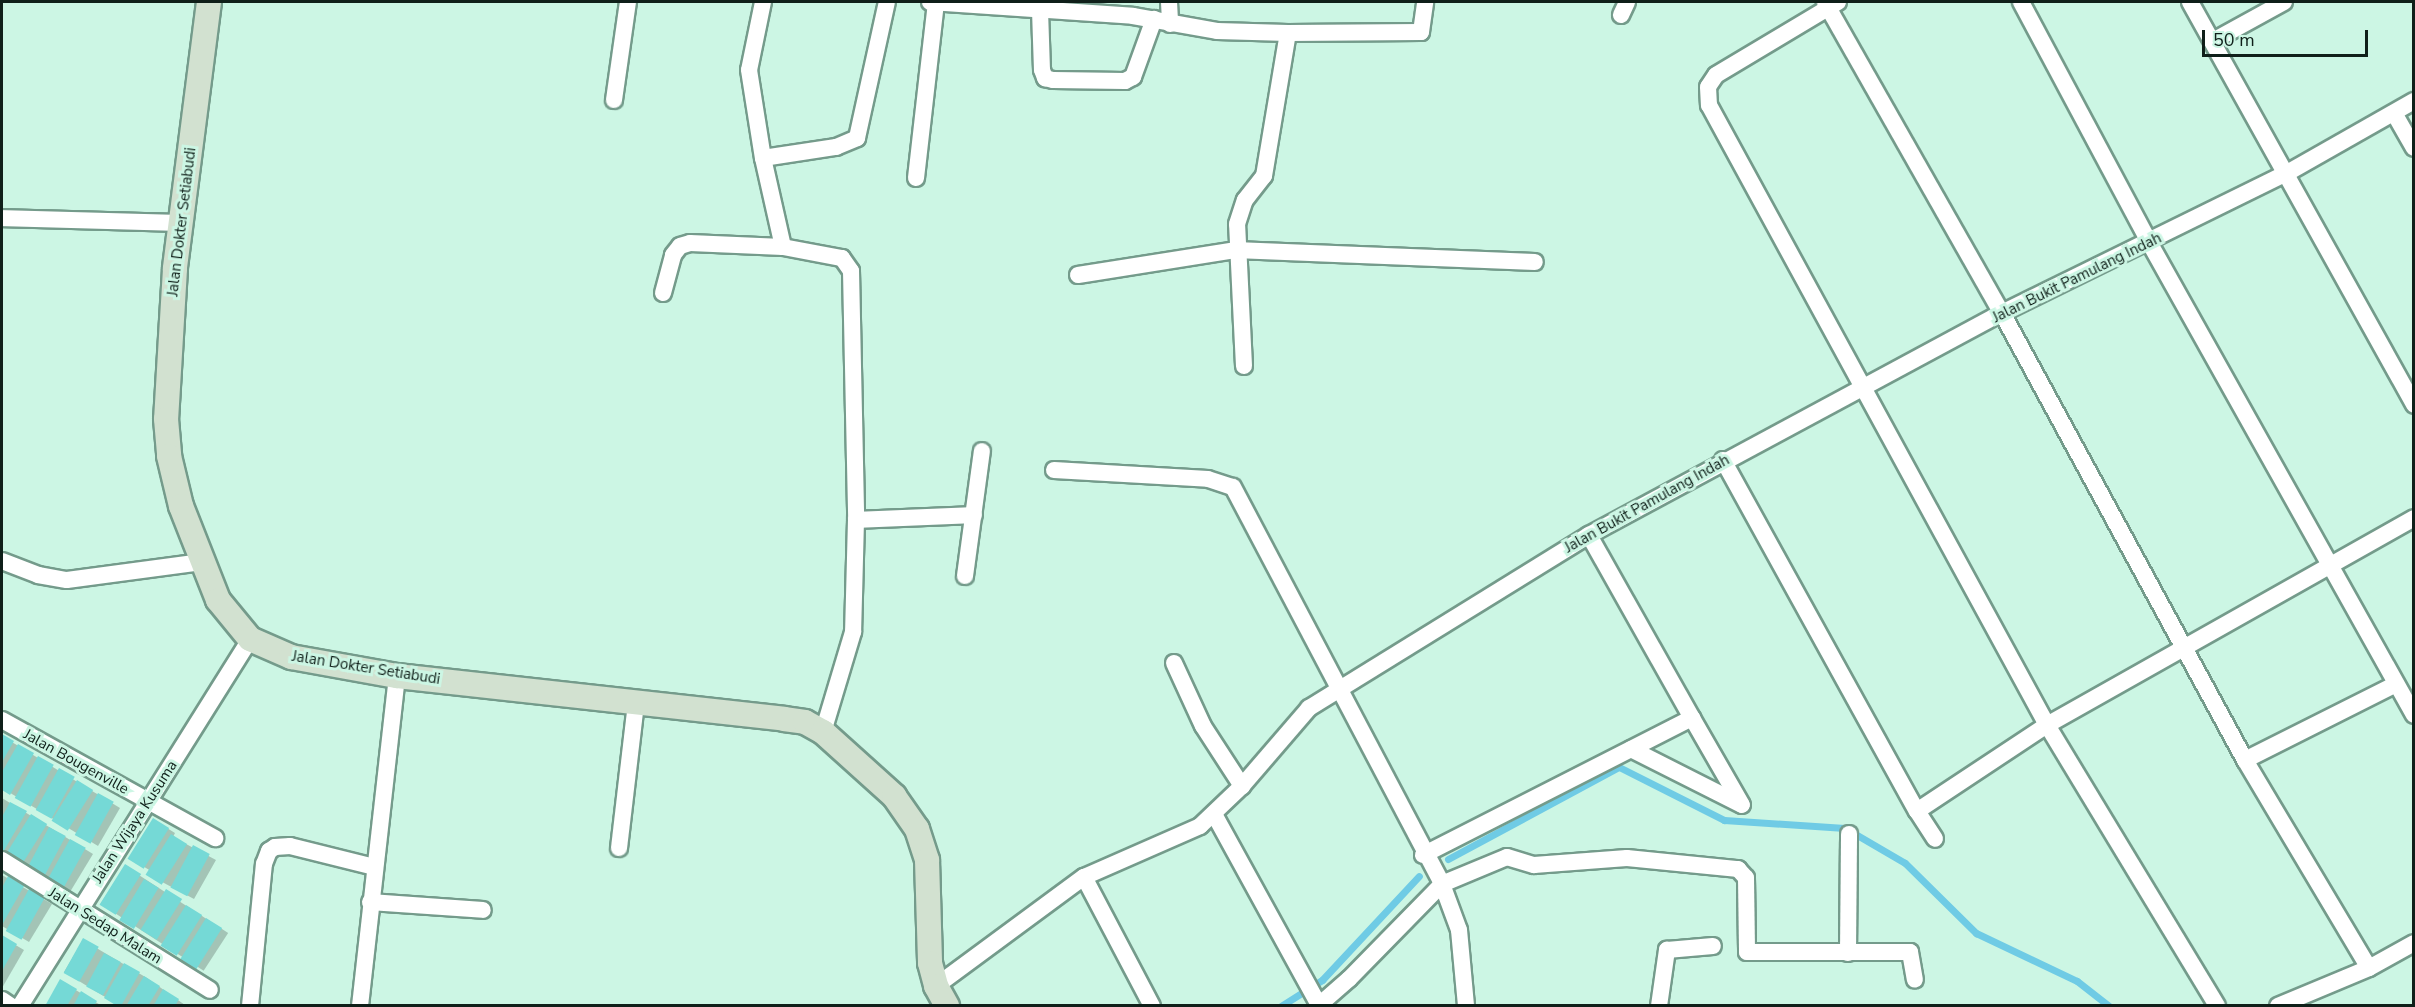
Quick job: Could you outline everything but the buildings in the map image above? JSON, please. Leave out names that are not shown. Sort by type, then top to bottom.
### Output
[{"type":"main road","name":"Jalan Dokter Setiabudi","points":[[209,2],[171,314],[166,420],[178,496],[202,562],[219,600],[250,639],[291,657],[397,676],[804,722],[823,732],[894,796],[917,829],[927,860],[930,963],[942,996]]},
{"type":"street","points":[[614,100],[628,2]]},
{"type":"street","points":[[763,2],[749,70],[763,158],[783,247]]},
{"type":"street","points":[[763,158],[836,147],[857,138],[887,2]]},
{"type":"street","points":[[916,178],[934,2],[1162,21],[1217,31],[1288,33],[1421,32],[1425,2]]},
{"type":"street","points":[[1040,10],[1044,78],[1125,81],[1133,77],[1162,21],[1169,2]]},
{"type":"street","points":[[2021,2],[2149,242],[2328,566],[2414,715]]},
{"type":"street","points":[[2190,2],[2414,405]]},
{"type":"street","points":[[2213,42],[2284,2]]},
{"type":"street","points":[[2217,1005],[2047,725],[1709,105],[1708,87],[1716,75],[1830,3],[2002,313],[2245,760],[2369,968]]},
{"type":"street","points":[[1244,366],[1235,250],[1241,208],[1264,176],[1288,33]]},
{"type":"street","name":"Jalan Bukit Pamulang Indah","points":[[942,996],[1084,877],[1200,826],[1242,786],[1309,708],[1338,687],[1589,535],[1724,460],[1866,390],[2002,313],[2287,173],[2414,101]]},
{"type":"street","points":[[2394,113],[2414,148]]},
{"type":"street","points":[[2,218],[183,223]]},
{"type":"street","points":[[663,293],[673,255],[680,246],[690,243],[783,247],[842,258],[851,271],[856,520],[851,647],[823,732]]},
{"type":"street","points":[[1078,275],[1235,250],[1535,262]]},
{"type":"street","points":[[965,576],[981,451]]},
{"type":"street","points":[[1724,460],[1917,811],[1935,839]]},
{"type":"street","points":[[1054,470],[1208,479],[1233,487],[1424,855],[1442,884],[1459,930],[1466,1005]]},
{"type":"street","points":[[856,520],[974,515]]},
{"type":"street","points":[[1917,811],[2047,725],[2414,518]]},
{"type":"street","points":[[1589,535],[1742,805],[1631,749]]},
{"type":"street","points":[[2,561],[38,575],[67,580],[202,562]]},
{"type":"street","name":"Jalan Wijaya Kusuma","points":[[20,1005],[250,639]]},
{"type":"street","points":[[1174,663],[1203,726],[1242,786]]},
{"type":"street","points":[[360,1005],[397,676]]},
{"type":"street","points":[[2245,760],[2396,684]]},
{"type":"street","points":[[619,848],[636,703]]},
{"type":"street","points":[[1424,855],[1692,718]]},
{"type":"street","name":"Jalan Bougenville","points":[[2,720],[215,838]]},
{"type":"street","points":[[1214,814],[1317,1002],[1442,884],[1507,857],[1534,865],[1627,858],[1738,869],[1746,878],[1747,952],[1910,952],[1915,980]]},
{"type":"street","points":[[1848,952],[1849,834]]},
{"type":"street","points":[[250,1005],[264,864],[269,851],[274,847],[290,846],[374,867]]},
{"type":"street","name":"Jalan Sedap Malam","points":[[2,860],[210,990]]},
{"type":"street","points":[[1084,877],[1152,1005]]},
{"type":"street","points":[[370,902],[483,910]]},
{"type":"street","points":[[2278,1005],[2369,968],[2414,944]]},
{"type":"street","points":[[1659,1005],[1667,950],[1713,946]]},
{"type":"street","points":[[2,1000],[10,1005]]},
{"type":"waterway","points":[[1448,859],[1619,767],[1724,820],[1845,828],[1905,863],[1976,933],[2077,981],[2109,1006]]},
{"type":"waterway","points":[[1281,1006],[1322,980],[1419,876]]}]
